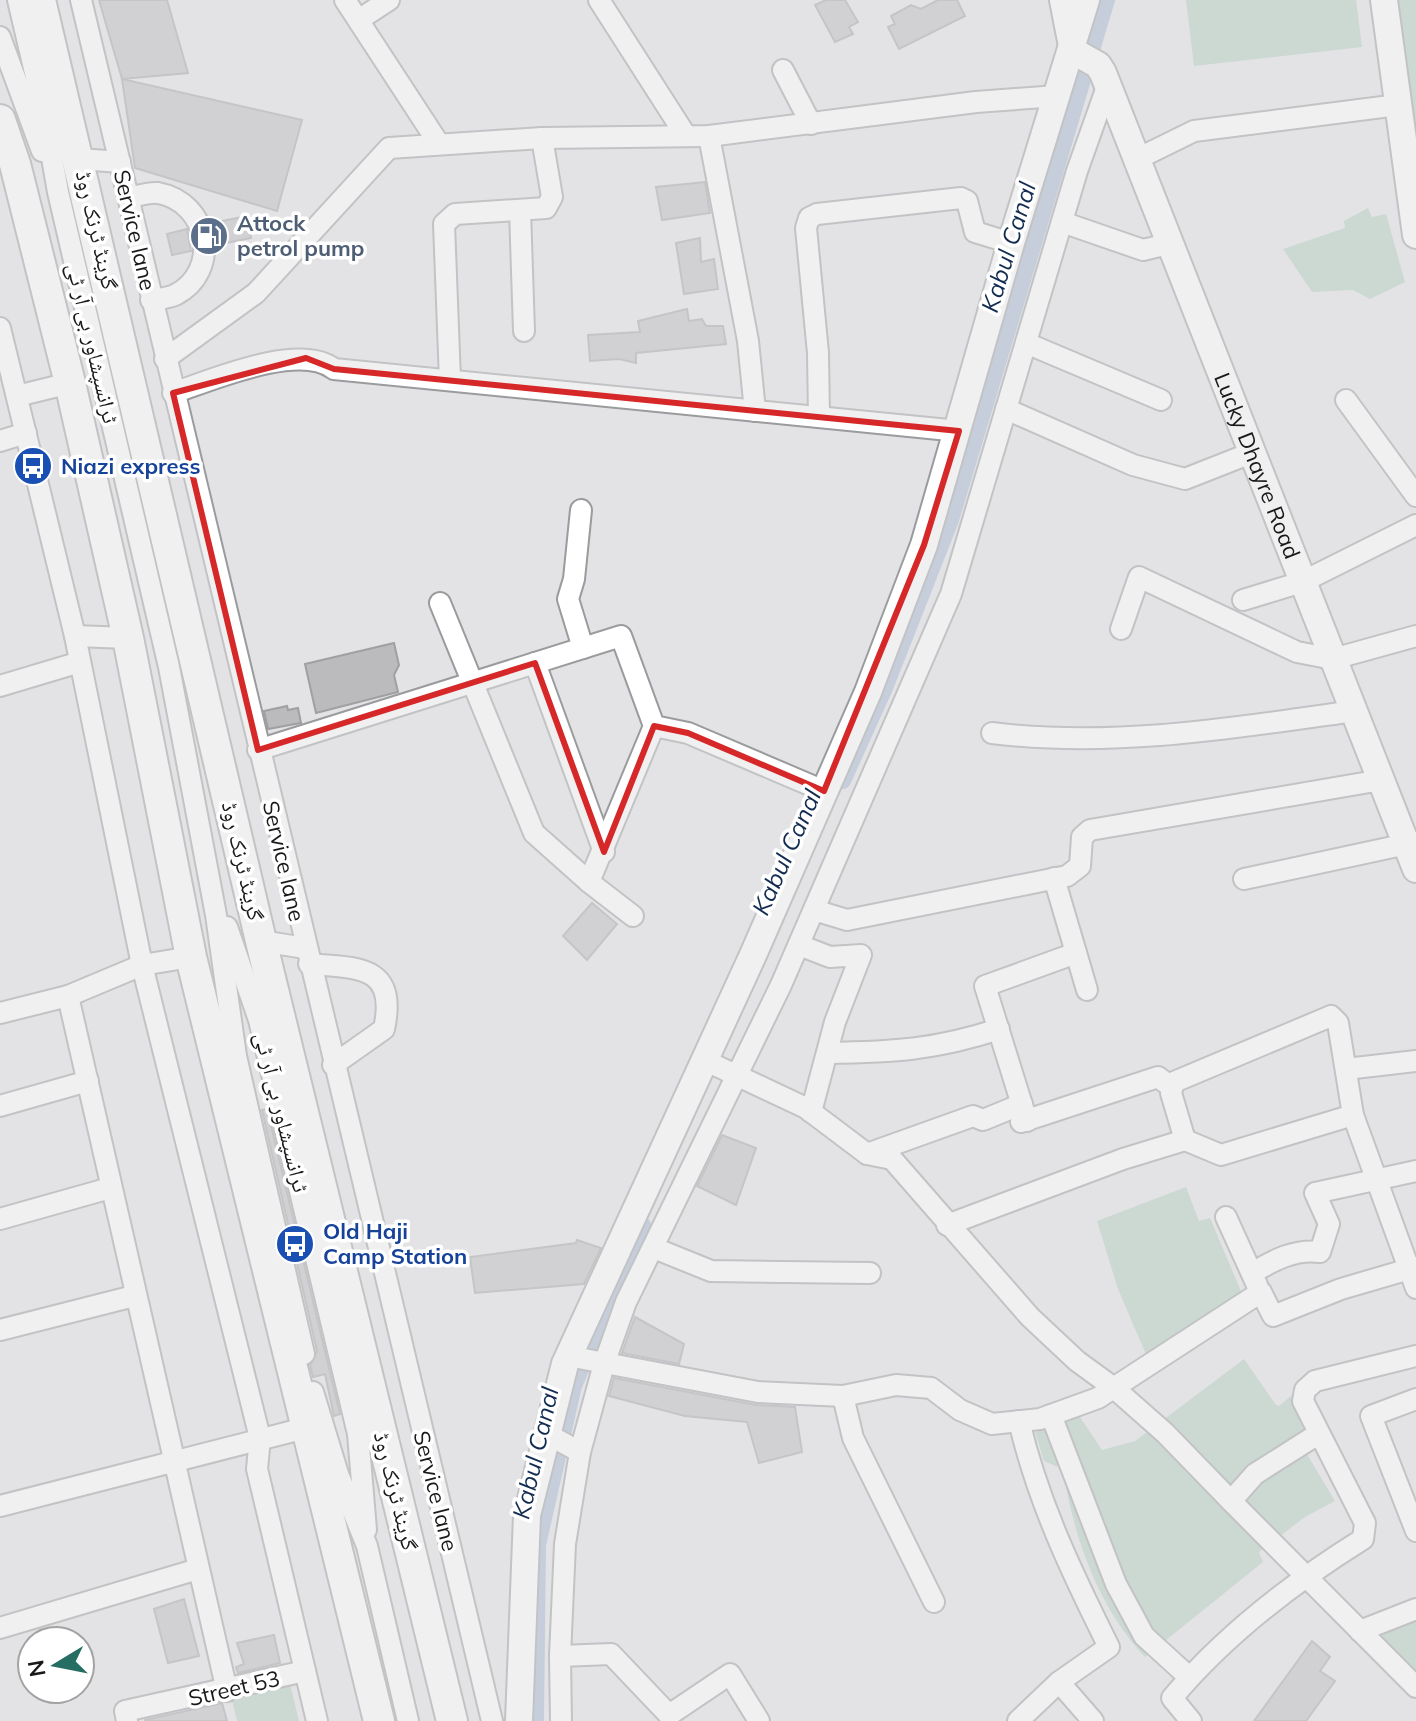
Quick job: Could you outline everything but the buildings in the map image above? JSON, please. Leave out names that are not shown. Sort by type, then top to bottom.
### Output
[{"type":"highway","name":"گرینڈ ٹرنک روڈ","points":[[40,0],[80,159],[261,941],[452,1721]]},
{"type":"highway","points":[[0,120],[8,161],[70,383],[128,638],[191,957],[379,1721]]},
{"type":"main road","name":"Lucky Dhayre Road","points":[[1063,0],[1088,62],[1135,160],[1381,780],[1413,852]]},
{"type":"main road","points":[[519,1721],[527,1515],[571,1357],[868,692],[924,545],[1057,96],[1088,62],[1086,0]]},
{"type":"main road","points":[[1384,0],[1412,183],[1416,235]]},
{"type":"street","name":"ٹرانسپشاور بی آر ٹی","points":[[18,0],[43,107],[58,192],[169,667],[208,871],[236,1056],[279,1247],[315,1400],[338,1474],[367,1546],[408,1721]]},
{"type":"street","name":"Service lane","points":[[81,0],[492,1721]]},
{"type":"street","points":[[345,0],[439,144]]},
{"type":"street","points":[[360,19],[389,0]]},
{"type":"street","points":[[606,3],[686,136]]},
{"type":"street","name":"ٹرانسپشاور بی آر ٹی","points":[[0,37],[58,192]]},
{"type":"street","points":[[561,1721],[560,1656],[565,1544],[578,1451],[602,1363],[626,1302],[799,945],[951,594],[1062,222],[1088,62]]},
{"type":"street","points":[[783,70],[811,124]]},
{"type":"street","points":[[165,359],[256,293],[382,152],[389,148],[542,138],[709,136],[976,102],[1057,96]]},
{"type":"street","points":[[1135,160],[1194,131],[1398,105]]},
{"type":"street","points":[[709,136],[748,341],[755,411]]},
{"type":"street","points":[[450,380],[444,224],[455,214],[546,208],[550,205],[552,197],[542,138]]},
{"type":"street","points":[[80,159],[120,162]]},
{"type":"street","points":[[128,198],[156,193],[178,200],[196,215],[205,237],[204,261],[193,281],[174,296],[151,300]]},
{"type":"street","points":[[819,417],[818,353],[806,228],[809,218],[817,214],[961,198],[967,201],[975,232],[1011,243]]},
{"type":"street","points":[[520,210],[524,331]]},
{"type":"street","points":[[1062,222],[1143,250],[1168,244]]},
{"type":"street","points":[[0,328],[75,636],[142,965],[260,1438],[257,1469],[317,1721]]},
{"type":"street","points":[[1026,343],[1161,400]]},
{"type":"street","points":[[173,393],[258,366],[306,358],[325,362],[334,369],[959,431]]},
{"type":"street","points":[[17,396],[70,383]]},
{"type":"street","points":[[1346,400],[1416,496]]},
{"type":"street","points":[[1006,409],[1133,465],[1185,479],[1251,453]]},
{"type":"street","points":[[0,441],[26,433]]},
{"type":"street","points":[[581,510],[574,579],[568,599],[583,648]]},
{"type":"street","points":[[1243,600],[1302,582],[1416,525]]},
{"type":"street","points":[[1121,629],[1139,577],[1297,652],[1333,659],[1416,636]]},
{"type":"street","points":[[440,603],[534,833],[633,916]]},
{"type":"street","points":[[75,636],[128,638]]},
{"type":"street","points":[[258,750],[621,636],[654,726],[589,882]]},
{"type":"street","points":[[0,686],[80,662]]},
{"type":"street","points":[[535,663],[604,852]]},
{"type":"street","points":[[992,733],[1049,740],[1190,733],[1354,711]]},
{"type":"street","points":[[654,726],[688,733],[824,791]]},
{"type":"street","points":[[814,910],[847,920],[1067,876],[1080,866],[1082,837],[1090,830],[1381,780]]},
{"type":"street","points":[[1244,879],[1413,852]]},
{"type":"street","name":"ٹرانسپشاور بی آر ٹی","points":[[208,871],[259,1020],[327,1298],[360,1443],[367,1546]]},
{"type":"street","points":[[1054,878],[1087,990]]},
{"type":"street","points":[[261,941],[307,956],[364,969],[376,976],[387,998],[384,1029],[333,1065]]},
{"type":"street","points":[[799,945],[830,957],[861,955],[827,1053],[811,1112]]},
{"type":"street","points":[[1023,1116],[985,986],[1076,953]]},
{"type":"street","points":[[0,1013],[68,996],[142,965],[191,957]]},
{"type":"street","points":[[68,996],[134,1296],[227,1691]]},
{"type":"street","points":[[1170,1086],[1331,1016],[1338,1023],[1353,1115],[1414,1275],[1341,1289],[1273,1316],[1226,1217]]},
{"type":"street","points":[[827,1053],[909,1052],[952,1044],[999,1029]]},
{"type":"street","points":[[705,1061],[811,1112],[867,1154],[892,1159],[1030,1317],[1077,1361],[1114,1388],[1165,1433],[1416,1687]]},
{"type":"street","points":[[1346,1069],[1416,1061]]},
{"type":"street","points":[[867,1154],[973,1116],[983,1120],[1023,1116],[1158,1077],[1170,1086],[1185,1140]]},
{"type":"street","points":[[0,1106],[88,1081]]},
{"type":"street","points":[[947,1225],[1123,1159],[1185,1140],[1221,1155],[1353,1115]]},
{"type":"street","points":[[571,1357],[758,1392],[843,1396],[896,1385],[931,1388],[960,1410],[992,1424],[1051,1415],[1098,1398],[1114,1388],[1256,1283],[1276,1258],[1305,1250],[1320,1252],[1329,1224],[1315,1193],[1416,1171]]},
{"type":"street","points":[[0,1219],[110,1188]]},
{"type":"street","points":[[654,1248],[711,1271],[870,1273]]},
{"type":"street","points":[[0,1330],[134,1296]]},
{"type":"street","points":[[1191,1721],[1172,1698],[1189,1677],[1307,1576],[1363,1539],[1365,1523],[1303,1401],[1305,1390],[1315,1381],[1416,1356]]},
{"type":"street","points":[[843,1396],[853,1438],[934,1602]]},
{"type":"street","points":[[1416,1399],[1371,1416],[1416,1531]]},
{"type":"street","points":[[1051,1415],[1116,1584],[1144,1636],[1189,1677]]},
{"type":"street","points":[[1018,1721],[1059,1682],[1109,1647],[1061,1550],[1032,1478],[1019,1421]]},
{"type":"street","points":[[0,1506],[309,1427]]},
{"type":"street","points":[[1231,1501],[1255,1474],[1318,1434]]},
{"type":"street","points":[[549,1435],[578,1451]]},
{"type":"street","points":[[0,1628],[198,1569]]},
{"type":"street","points":[[1360,1631],[1416,1609]]},
{"type":"street","points":[[560,1656],[611,1654],[669,1715],[730,1674],[759,1721]]},
{"type":"street","name":"Street 53","points":[[127,1721],[125,1711],[227,1691],[305,1671]]},
{"type":"street","points":[[1059,1682],[1093,1721]]},
{"type":"street","points":[[680,1707],[697,1721]]},
{"type":"highlighted area","points":[[306,358],[334,369],[959,431],[924,545],[824,791],[688,733],[654,726],[604,852],[535,663],[258,750],[173,393]]},
{"type":"green space","points":[[1186,0],[1356,0],[1362,47],[1194,66]]},
{"type":"green space","points":[[1399,0],[1416,0],[1416,205],[1413,197]]},
{"type":"green space","points":[[1368,208],[1372,217],[1386,214],[1405,282],[1370,299],[1353,290],[1312,292],[1283,249],[1345,228],[1344,221]]},
{"type":"green space","points":[[1186,1187],[1199,1221],[1210,1218],[1243,1296],[1148,1359],[1118,1289],[1097,1221]]},
{"type":"green space","points":[[1244,1359],[1276,1405],[1279,1406],[1291,1396],[1306,1436],[1305,1451],[1335,1501],[1305,1517],[1259,1552],[1263,1562],[1145,1657],[1128,1637],[1101,1593],[1073,1520],[1063,1469],[1044,1461],[1035,1432],[1080,1417],[1102,1450],[1135,1441]]},
{"type":"green space","points":[[1416,1617],[1416,1680],[1371,1634]]},
{"type":"green space","points":[[289,1680],[299,1721],[237,1721],[231,1696]]},
{"type":"waterway","name":"Kabul Canal","points":[[843,781],[885,688],[951,520],[1107,0]]},
{"type":"waterway","name":"Kabul Canal","points":[[536,1721],[538,1545],[574,1386],[643,1225]]},
{"type":"place","name":"Attock petrol pump","points":[[209,236]]},
{"type":"place","name":"Niazi express","points":[[33,466]]},
{"type":"place","name":"Old Haji Camp Station","points":[[295,1244]]}]
